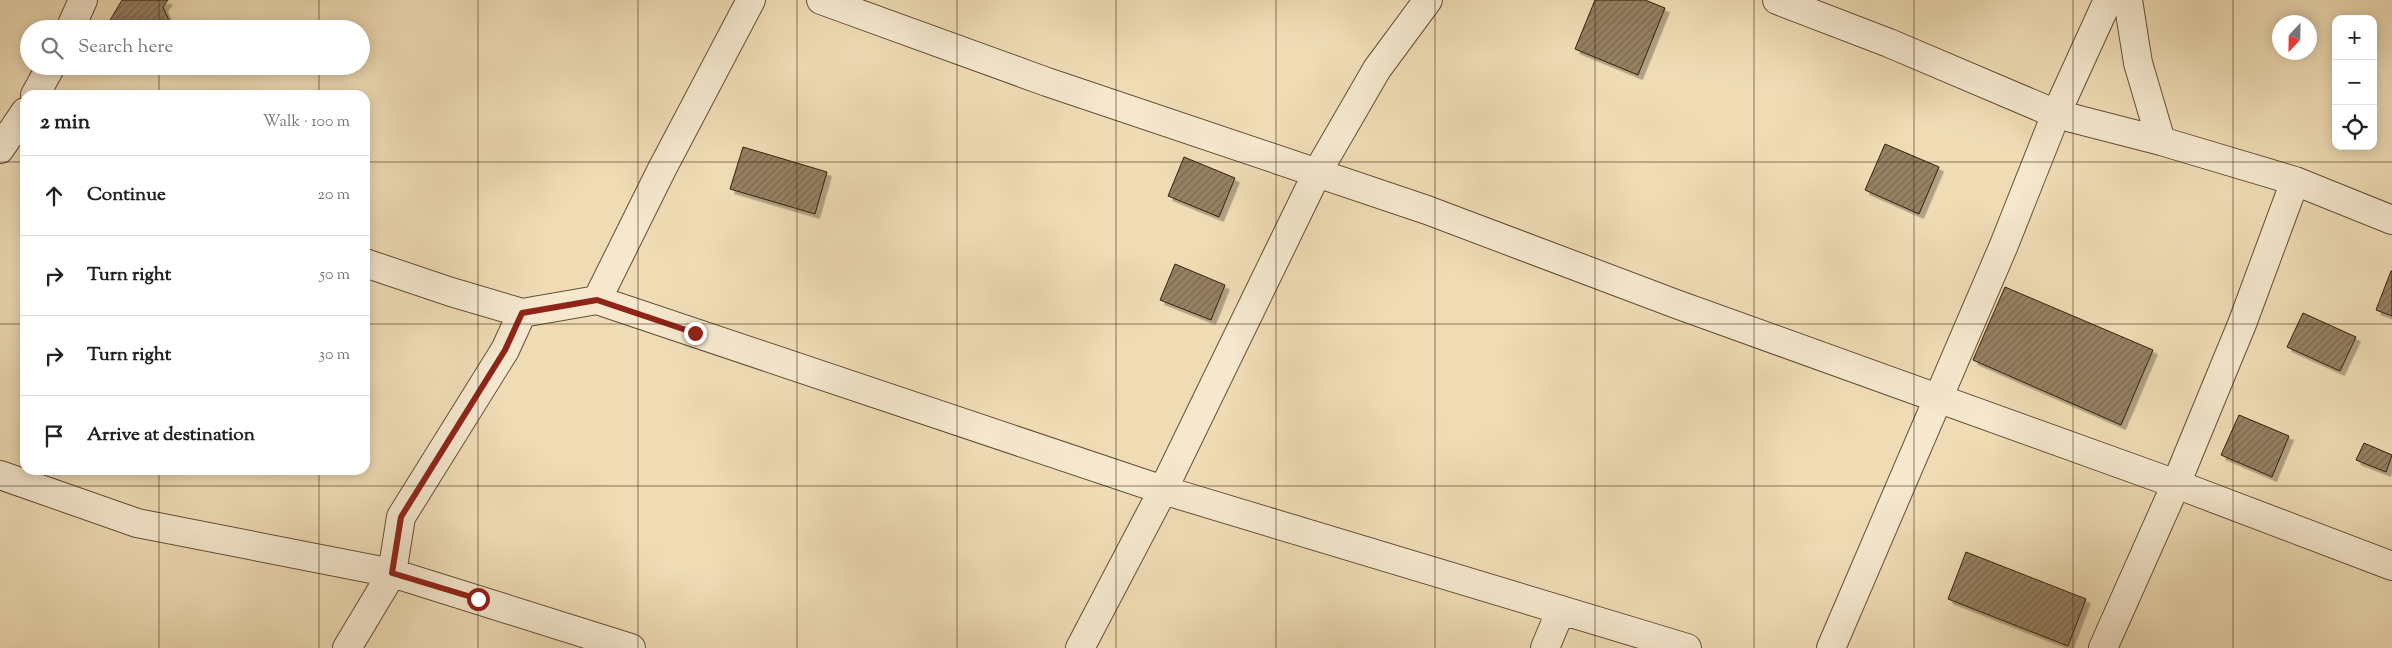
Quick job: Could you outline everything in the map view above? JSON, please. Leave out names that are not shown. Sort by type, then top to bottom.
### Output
[{"type":"street","points":[[74,20],[83,0]]},
{"type":"street","points":[[597,300],[662,168],[750,0]]},
{"type":"street","points":[[821,0],[1047,82],[1318,171],[1427,210],[1676,304],[2176,484],[2392,566]]},
{"type":"street","points":[[1080,648],[1162,490],[1318,171],[1377,68],[1428,0]]},
{"type":"street","points":[[1777,0],[1889,42],[2056,114],[2161,141],[2295,181],[2392,220]]},
{"type":"street","points":[[1831,648],[2004,245],[2056,114],[2108,0]]},
{"type":"street","points":[[2128,0],[2138,63],[2161,141]]},
{"type":"street","points":[[38,90],[46,75]]},
{"type":"street","points":[[2103,648],[2176,484],[2242,324],[2295,181]]},
{"type":"street","points":[[370,265],[522,313],[597,300],[1162,490],[1560,612],[1687,648]]},
{"type":"street","points":[[347,648],[392,573],[401,517],[505,350],[522,313]]},
{"type":"street","points":[[0,475],[137,523],[392,573],[630,648]]},
{"type":"street","points":[[1545,648],[1560,612]]},
{"type":"building","points":[[122,0],[168,0],[163,7],[169,20],[110,20]]},
{"type":"building","points":[[1595,0],[1645,0],[1665,8],[1638,75],[1575,49]]},
{"type":"building","points":[[1885,144],[1939,167],[1919,214],[1865,190]]},
{"type":"building","points":[[743,147],[827,172],[815,214],[730,189]]},
{"type":"building","points":[[1184,157],[1235,178],[1219,217],[1168,196]]},
{"type":"building","points":[[1175,264],[1225,285],[1211,320],[1160,300]]},
{"type":"building","points":[[2392,271],[2392,316],[2376,310]]},
{"type":"building","points":[[2005,287],[2153,350],[2121,425],[1973,360]]},
{"type":"building","points":[[2303,313],[2356,337],[2340,371],[2287,347]]},
{"type":"building","points":[[2239,415],[2289,436],[2272,477],[2221,455]]},
{"type":"building","points":[[2364,443],[2392,455],[2386,472],[2356,460]]},
{"type":"building","points":[[1966,552],[2086,599],[2068,646],[1948,599]]},
{"type":"route","points":[[478,599],[392,573],[401,517],[505,350],[522,313],[597,300],[695,333]]}]
